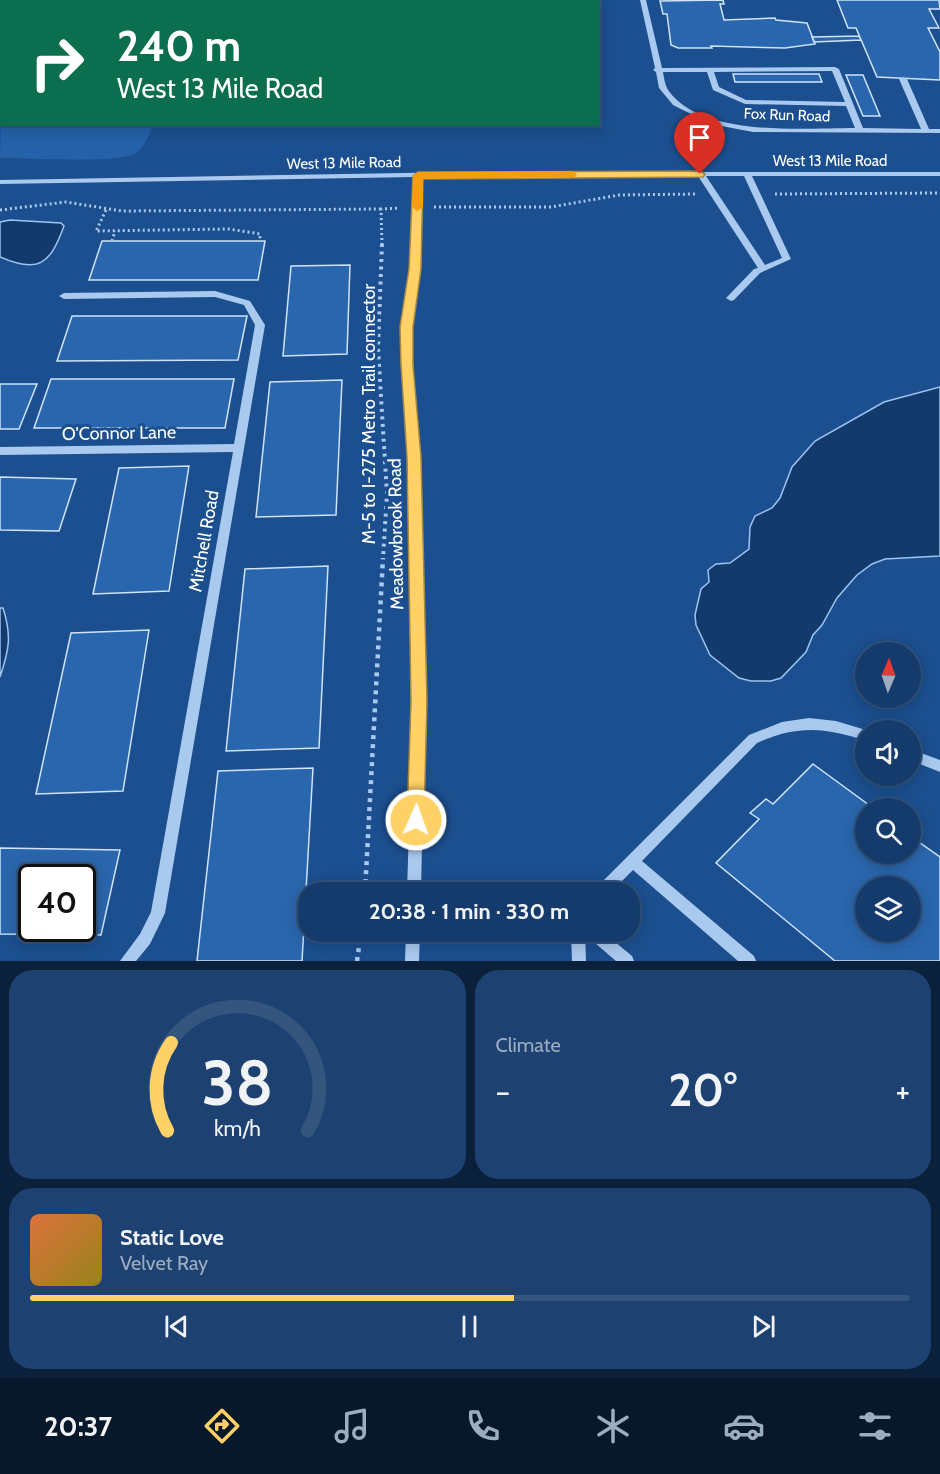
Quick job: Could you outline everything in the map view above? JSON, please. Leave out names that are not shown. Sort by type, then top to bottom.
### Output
[{"type":"street","name":"Fox Run Road","points":[[643,0],[657,70],[663,88],[676,103],[711,122],[753,130],[940,131]]},
{"type":"street","points":[[657,70],[835,69],[860,130]]},
{"type":"street","points":[[710,70],[716,88],[745,102],[849,104]]},
{"type":"street","points":[[903,79],[926,131]]},
{"type":"street","points":[[700,174],[763,269]]},
{"type":"street","points":[[731,298],[757,271],[788,259],[747,174]]},
{"type":"street","name":"West 13 Mile Road","points":[[0,182],[418,176],[940,174]]},
{"type":"street","name":"Meadowbrook Road","points":[[414,882],[419,689],[414,457],[406,327],[415,269],[418,176]]},
{"type":"street","name":"Mitchell Road","points":[[64,296],[215,294],[247,303],[260,325],[158,913],[145,939],[127,961]]},
{"type":"street","name":"O'Connor Lane","points":[[0,452],[238,448]]},
{"type":"street","points":[[612,882],[753,739],[770,730],[820,723],[838,725],[855,732]]},
{"type":"street","points":[[921,758],[940,765]]},
{"type":"street","points":[[633,861],[750,961]]},
{"type":"street","points":[[412,961],[413,942]]},
{"type":"street","points":[[578,942],[579,961]]},
{"type":"street","points":[[605,942],[627,961]]},
{"type":"path","points":[[756,194],[940,193]]},
{"type":"path","points":[[0,210],[66,202],[106,210],[551,207],[619,195],[714,194]]},
{"type":"path","name":"M-5 to I-275 Metro Trail connector","points":[[366,882],[387,494],[378,348],[383,232],[381,208]]},
{"type":"path","points":[[106,210],[96,231],[229,229],[260,234],[260,241]]},
{"type":"path","points":[[112,241],[115,231]]},
{"type":"path","points":[[357,961],[360,942]]},
{"type":"shaded area","points":[[1,126],[153,126],[142,147],[136,153],[127,156],[93,159],[0,158]]},
{"type":"shaded area","points":[[10,220],[61,223],[64,226],[48,257],[34,265],[24,265],[0,257],[0,222]]},
{"type":"shaded area","points":[[940,387],[940,556],[885,559],[872,564],[857,575],[837,598],[822,625],[813,635],[806,652],[781,678],[771,681],[751,681],[739,678],[710,655],[696,625],[695,615],[701,589],[709,582],[708,570],[716,564],[730,563],[749,549],[750,527],[755,516],[772,508],[780,498],[792,467],[815,441],[884,402]]},
{"type":"shaded area","points":[[0,608],[3,608],[6,618],[8,635],[6,659],[0,677]]},
{"type":"building","points":[[723,0],[724,4],[720,4],[724,20],[775,18],[776,20],[807,23],[815,44],[785,48],[711,46],[712,48],[678,48],[671,45],[667,14],[663,14],[660,1]]},
{"type":"building","points":[[837,0],[939,0],[940,9],[929,9],[939,28],[928,28],[940,52],[940,80],[877,77],[856,28],[848,28]]},
{"type":"building","points":[[859,36],[861,40],[814,42],[812,37]]},
{"type":"building","points":[[733,74],[819,74],[822,82],[735,82]]},
{"type":"building","points":[[846,75],[863,75],[880,116],[863,116]]},
{"type":"building","points":[[102,241],[265,241],[258,280],[89,280]]},
{"type":"building","points":[[350,265],[347,354],[283,356],[291,266]]},
{"type":"building","points":[[72,316],[247,316],[238,360],[57,361]]},
{"type":"building","points":[[51,379],[234,379],[225,428],[34,428]]},
{"type":"building","points":[[342,380],[336,515],[256,517],[270,382]]},
{"type":"building","points":[[0,384],[37,384],[19,429],[0,429]]},
{"type":"building","points":[[189,466],[169,591],[93,594],[119,468]]},
{"type":"building","points":[[0,477],[76,479],[59,531],[0,530]]},
{"type":"building","points":[[328,566],[319,748],[226,751],[245,569]]},
{"type":"building","points":[[149,630],[123,791],[36,794],[71,633]]},
{"type":"building","points":[[813,764],[859,798],[855,798],[855,864],[921,864],[921,844],[940,857],[940,961],[835,961],[716,863],[759,819],[750,813],[766,799],[773,804]]},
{"type":"building","points":[[313,768],[307,882],[298,882],[298,942],[303,942],[302,961],[197,961],[218,771]]},
{"type":"building","points":[[0,848],[120,850],[101,935],[96,935],[96,864],[18,864],[18,934],[0,934]]},
{"type":"slow traffic","points":[[417,207],[418,176],[572,174]]},
{"type":"route","points":[[416,820],[419,701],[414,457],[406,327],[415,269],[418,176],[700,174]]}]
